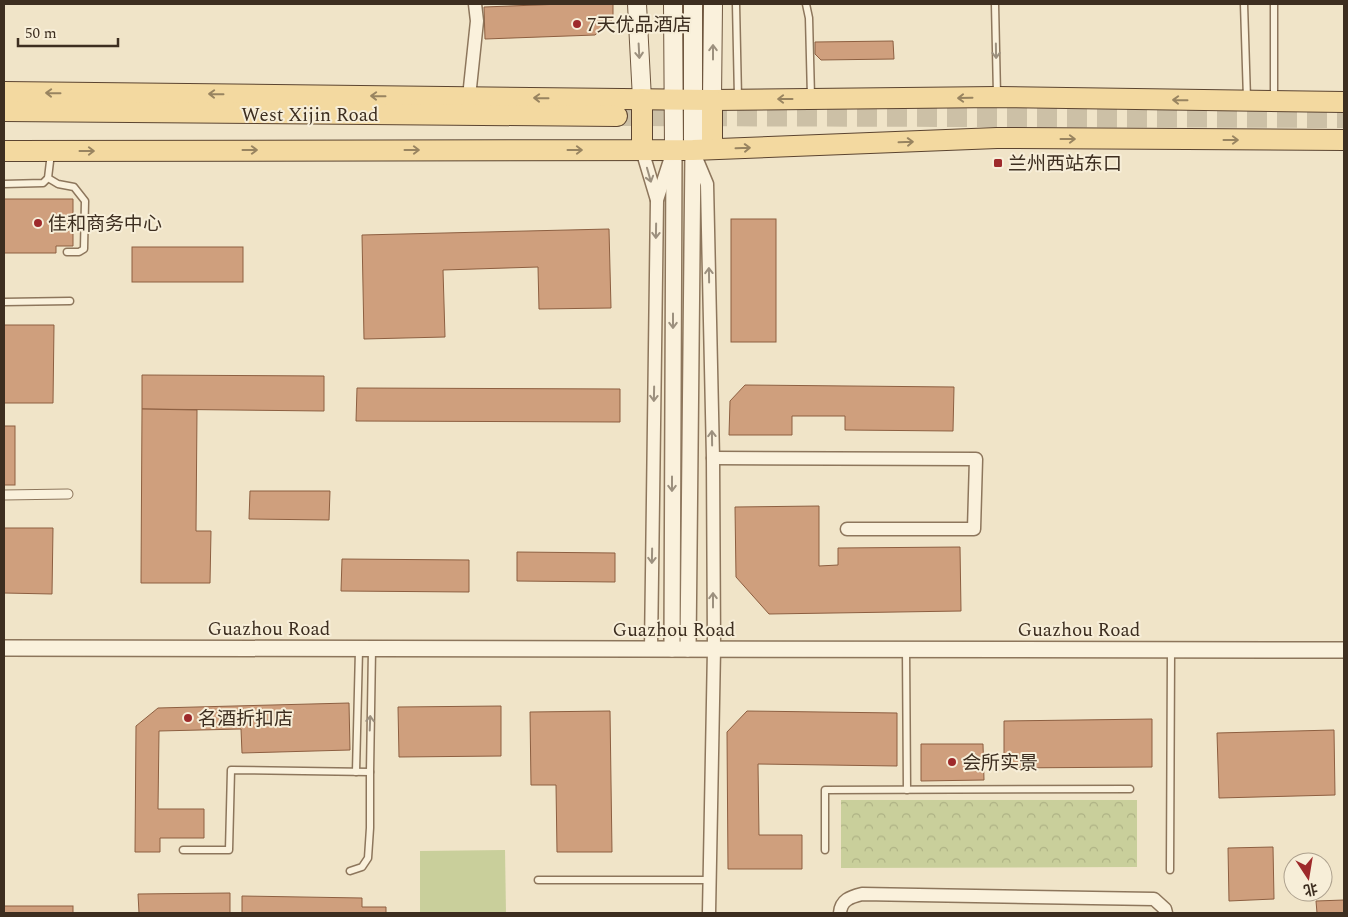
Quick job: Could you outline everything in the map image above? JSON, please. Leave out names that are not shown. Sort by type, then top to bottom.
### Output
[{"type":"main road","points":[[637,4],[642,99],[642,150]]},
{"type":"main road","points":[[673,4],[693,100],[693,150]]},
{"type":"main road","points":[[693,4],[693,150]]},
{"type":"main road","points":[[693,100],[713,4]]},
{"type":"main road","points":[[4,92],[693,100],[997,97],[1344,102]]},
{"type":"main road","name":"West Xijin Road","points":[[4,111],[617,121],[4,124]]},
{"type":"main road","points":[[4,151],[693,150],[997,138],[1344,140]]},
{"type":"street","points":[[469,97],[477,21],[475,4]]},
{"type":"street","points":[[642,150],[657,200],[650,649]]},
{"type":"street","points":[[657,200],[693,150]]},
{"type":"street","points":[[693,150],[707,184],[713,458],[714,649],[709,913]]},
{"type":"street","points":[[688,649],[693,150]]},
{"type":"street","points":[[672,649],[693,150]]},
{"type":"street","points":[[713,458],[976,459],[974,530],[847,529]]},
{"type":"street","points":[[4,495],[68,494]]},
{"type":"street","name":"Guazhou Road","points":[[4,648],[1344,650]]},
{"type":"street","points":[[840,913],[840,906],[848,898],[862,894],[1154,899],[1166,913]]},
{"type":"lane","points":[[736,4],[738,100]]},
{"type":"lane","points":[[806,4],[809,18],[811,99]]},
{"type":"lane","points":[[995,4],[997,97]]},
{"type":"lane","points":[[1244,4],[1247,100]]},
{"type":"lane","points":[[1274,4],[1274,102]]},
{"type":"lane","points":[[4,184],[42,183],[48,178],[51,151]]},
{"type":"lane","points":[[48,178],[58,184],[74,187],[85,201],[84,249],[79,252],[68,252]]},
{"type":"lane","points":[[4,302],[70,301]]},
{"type":"lane","points":[[356,772],[366,648]]},
{"type":"lane","points":[[350,871],[362,867],[368,858],[370,772],[366,648]]},
{"type":"lane","points":[[906,649],[907,790]]},
{"type":"lane","points":[[1170,870],[1171,650]]},
{"type":"lane","points":[[183,850],[230,850],[231,770],[370,772]]},
{"type":"lane","points":[[825,850],[825,790],[1130,790]]},
{"type":"lane","points":[[538,880],[709,880]]},
{"type":"green space","points":[[841,800],[1137,800],[1137,867],[841,868]]},
{"type":"green space","points":[[505,850],[506,913],[420,913],[420,851]]},
{"type":"building","points":[[613,4],[613,19],[595,35],[485,39],[484,7]]},
{"type":"building","points":[[893,41],[894,59],[821,60],[815,54],[815,42]]},
{"type":"building","name":"佳和商务中心","points":[[4,199],[73,199],[73,246],[56,246],[56,253],[4,253]]},
{"type":"building","points":[[731,219],[776,219],[776,342],[731,342]]},
{"type":"building","points":[[609,229],[611,308],[539,309],[538,267],[443,270],[445,337],[364,339],[362,235]]},
{"type":"building","points":[[132,247],[243,247],[243,282],[132,282]]},
{"type":"building","points":[[4,325],[54,325],[53,403],[4,403]]},
{"type":"building","points":[[142,375],[324,376],[324,411],[142,409]]},
{"type":"building","points":[[745,385],[954,387],[953,431],[845,430],[845,416],[792,416],[792,435],[729,435],[730,401]]},
{"type":"building","points":[[357,388],[620,389],[620,422],[356,421]]},
{"type":"building","points":[[142,409],[197,410],[196,531],[211,531],[210,583],[141,583]]},
{"type":"building","points":[[4,426],[15,426],[15,485],[4,485]]},
{"type":"building","points":[[250,491],[330,491],[329,520],[249,519]]},
{"type":"building","points":[[819,506],[819,566],[838,565],[838,548],[960,547],[961,611],[769,614],[736,577],[735,507]]},
{"type":"building","points":[[4,528],[53,528],[52,594],[4,593]]},
{"type":"building","points":[[517,552],[615,553],[615,582],[517,581]]},
{"type":"building","points":[[342,559],[469,560],[469,592],[341,591]]},
{"type":"building","points":[[349,703],[350,750],[242,753],[241,729],[159,731],[158,809],[204,809],[204,838],[160,838],[160,852],[135,852],[136,726],[158,708]]},
{"type":"building","points":[[501,706],[501,756],[399,757],[398,707]]},
{"type":"building","points":[[610,711],[612,852],[557,852],[556,785],[531,785],[530,712]]},
{"type":"building","points":[[747,711],[897,713],[897,766],[758,764],[759,835],[802,835],[802,869],[728,869],[727,732]]},
{"type":"building","points":[[1152,719],[1152,767],[1004,768],[1004,721]]},
{"type":"building","points":[[1334,730],[1335,795],[1219,798],[1217,733]]},
{"type":"building","name":"会所实景","points":[[921,744],[983,744],[984,780],[921,781]]},
{"type":"building","points":[[1273,847],[1274,899],[1229,901],[1228,848]]},
{"type":"building","points":[[230,893],[230,913],[139,913],[138,894]]},
{"type":"building","points":[[242,896],[362,898],[362,907],[386,907],[386,913],[242,913]]},
{"type":"building","points":[[1333,900],[1344,900],[1344,913],[1317,913],[1316,902],[1333,902]]},
{"type":"building","points":[[4,906],[73,906],[73,913],[4,913]]},
{"type":"tunnel","points":[[617,116],[1344,118]]},
{"type":"place","name":"7天优品酒店","points":[[577,24]]},
{"type":"place","name":"兰州西站东口","points":[[998,163]]},
{"type":"place","name":"佳和商务中心","points":[[38,223]]},
{"type":"place","name":"名酒折扣店","points":[[188,718]]},
{"type":"place","name":"会所实景","points":[[952,762]]}]
